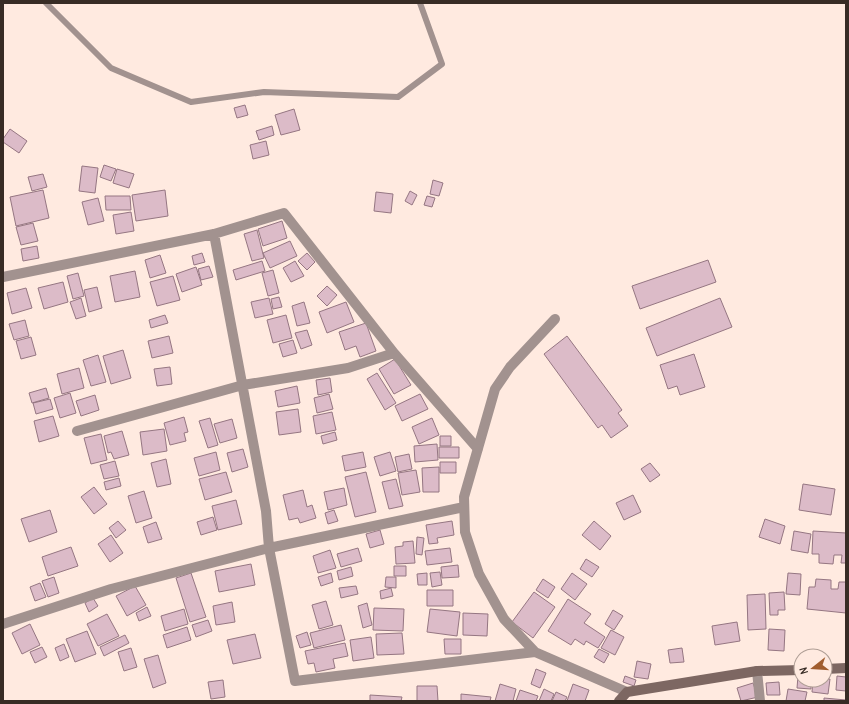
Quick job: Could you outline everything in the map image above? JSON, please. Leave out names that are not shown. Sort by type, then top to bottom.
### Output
[{"type":"street","points":[[3,277],[214,234],[284,213],[394,353],[478,449]]},
{"type":"street","points":[[214,234],[266,511],[269,548],[295,681],[535,652]]},
{"type":"street","points":[[555,319],[510,367],[495,389],[464,497],[466,532],[479,574],[504,619],[535,652],[627,692],[757,671],[793,670]]},
{"type":"street","points":[[77,431],[243,385],[348,368],[394,353]]},
{"type":"street","points":[[3,624],[110,589],[269,548],[464,507]]},
{"type":"street","points":[[833,669],[846,668]]},
{"type":"street","points":[[757,671],[760,701]]},
{"type":"street","points":[[619,701],[627,692]]},
{"type":"lane","points":[[46,3],[111,68],[191,102],[264,92],[398,97],[442,64],[420,3]]},
{"type":"building","points":[[245,105],[248,115],[237,118],[234,108]]},
{"type":"building","points":[[294,109],[300,130],[281,135],[275,115]]},
{"type":"building","points":[[272,126],[274,135],[259,140],[256,131]]},
{"type":"building","points":[[10,129],[27,141],[19,153],[3,142],[3,139]]},
{"type":"building","points":[[266,141],[269,155],[253,159],[250,145]]},
{"type":"building","points":[[104,165],[116,169],[111,181],[100,177]]},
{"type":"building","points":[[82,166],[98,168],[95,193],[79,191]]},
{"type":"building","points":[[117,169],[134,174],[129,188],[113,183]]},
{"type":"building","points":[[43,174],[47,187],[32,191],[28,177]]},
{"type":"building","points":[[433,180],[443,183],[439,196],[430,194]]},
{"type":"building","points":[[43,190],[49,218],[16,226],[10,197]]},
{"type":"building","points":[[165,190],[168,216],[136,221],[132,195]]},
{"type":"building","points":[[410,191],[417,195],[412,205],[405,201]]},
{"type":"building","points":[[376,192],[393,194],[391,213],[374,211]]},
{"type":"building","points":[[105,196],[130,196],[131,210],[106,210]]},
{"type":"building","points":[[427,196],[435,198],[432,207],[424,205]]},
{"type":"building","points":[[98,198],[104,221],[88,225],[82,202]]},
{"type":"building","points":[[131,212],[134,231],[116,234],[113,215]]},
{"type":"building","points":[[282,221],[287,238],[263,246],[258,229]]},
{"type":"building","points":[[33,223],[38,241],[21,245],[16,227]]},
{"type":"building","points":[[257,230],[264,258],[252,261],[244,234]]},
{"type":"building","points":[[290,241],[297,256],[270,268],[263,253]]},
{"type":"building","points":[[37,246],[39,258],[23,261],[21,249]]},
{"type":"building","points":[[202,253],[205,262],[194,265],[192,256]]},
{"type":"building","points":[[307,253],[315,262],[307,270],[298,261]]},
{"type":"building","points":[[160,255],[166,273],[150,278],[145,260]]},
{"type":"building","points":[[708,260],[716,282],[640,309],[632,286]]},
{"type":"building","points":[[262,261],[265,271],[236,280],[233,270]]},
{"type":"building","points":[[295,261],[304,276],[291,282],[283,268]]},
{"type":"building","points":[[209,266],[213,277],[201,280],[198,269]]},
{"type":"building","points":[[196,267],[202,285],[182,292],[176,274]]},
{"type":"building","points":[[273,270],[279,293],[268,296],[262,273]]},
{"type":"building","points":[[135,271],[140,297],[115,302],[110,276]]},
{"type":"building","points":[[78,273],[84,296],[73,299],[67,276]]},
{"type":"building","points":[[173,276],[180,300],[157,306],[150,282]]},
{"type":"building","points":[[63,282],[68,302],[44,309],[38,288]]},
{"type":"building","points":[[327,286],[337,295],[327,306],[317,296]]},
{"type":"building","points":[[97,287],[102,308],[89,312],[84,290]]},
{"type":"building","points":[[26,288],[32,308],[12,314],[7,293]]},
{"type":"building","points":[[279,297],[282,307],[273,309],[271,299]]},
{"type":"building","points":[[81,298],[86,316],[76,319],[70,302]]},
{"type":"building","points":[[269,298],[273,314],[255,318],[251,302]]},
{"type":"building","points":[[720,298],[732,327],[657,356],[646,328]]},
{"type":"building","points":[[304,302],[310,323],[297,326],[292,306]]},
{"type":"building","points":[[346,302],[354,322],[327,333],[319,312]]},
{"type":"building","points":[[165,315],[168,323],[151,328],[149,320]]},
{"type":"building","points":[[286,315],[292,338],[273,343],[267,320]]},
{"type":"building","points":[[25,320],[29,336],[14,340],[9,324]]},
{"type":"building","points":[[366,323],[376,351],[360,357],[356,346],[345,350],[339,332]]},
{"type":"building","points":[[307,330],[312,345],[301,349],[295,333]]},
{"type":"building","points":[[169,336],[173,353],[152,358],[148,341]]},
{"type":"building","points":[[567,336],[622,410],[618,413],[628,426],[611,438],[602,425],[598,428],[544,354]]},
{"type":"building","points":[[31,337],[36,355],[21,359],[16,341]]},
{"type":"building","points":[[293,340],[297,353],[283,357],[279,344]]},
{"type":"building","points":[[123,350],[131,378],[111,384],[103,356]]},
{"type":"building","points":[[694,354],[705,387],[680,395],[677,386],[668,389],[660,365]]},
{"type":"building","points":[[98,355],[106,382],[91,386],[83,360]]},
{"type":"building","points":[[395,359],[411,385],[394,394],[379,369]]},
{"type":"building","points":[[170,367],[172,384],[157,386],[154,369]]},
{"type":"building","points":[[79,368],[84,388],[62,394],[57,374]]},
{"type":"building","points":[[377,373],[396,403],[385,410],[367,379]]},
{"type":"building","points":[[330,378],[332,392],[318,395],[316,380]]},
{"type":"building","points":[[297,386],[300,403],[278,407],[275,391]]},
{"type":"building","points":[[46,388],[49,398],[32,403],[29,393]]},
{"type":"building","points":[[70,393],[76,413],[60,418],[54,398]]},
{"type":"building","points":[[329,394],[333,409],[317,413],[314,398]]},
{"type":"building","points":[[420,394],[428,409],[402,421],[395,406]]},
{"type":"building","points":[[95,395],[99,410],[81,416],[76,401]]},
{"type":"building","points":[[50,399],[53,409],[36,414],[33,403]]},
{"type":"building","points":[[298,409],[301,432],[279,435],[276,412]]},
{"type":"building","points":[[332,412],[336,430],[316,434],[313,416]]},
{"type":"building","points":[[53,416],[59,436],[39,442],[34,421]]},
{"type":"building","points":[[184,417],[188,432],[184,433],[186,441],[170,445],[164,423]]},
{"type":"building","points":[[210,418],[218,445],[208,448],[199,421]]},
{"type":"building","points":[[432,418],[439,435],[419,444],[412,427]]},
{"type":"building","points":[[232,419],[237,438],[220,443],[214,424]]},
{"type":"building","points":[[164,429],[167,451],[143,455],[140,432]]},
{"type":"building","points":[[122,431],[129,455],[114,459],[111,452],[108,453],[104,436]]},
{"type":"building","points":[[335,432],[337,440],[323,444],[321,436]]},
{"type":"building","points":[[101,434],[107,460],[91,464],[84,438]]},
{"type":"building","points":[[440,436],[451,436],[451,446],[440,446]]},
{"type":"building","points":[[437,444],[438,460],[415,462],[414,446]]},
{"type":"building","points":[[439,447],[459,447],[459,458],[439,458]]},
{"type":"building","points":[[243,449],[248,467],[232,472],[227,453]]},
{"type":"building","points":[[216,452],[220,470],[199,476],[194,458]]},
{"type":"building","points":[[363,452],[366,467],[345,471],[342,456]]},
{"type":"building","points":[[390,452],[396,471],[380,476],[374,457]]},
{"type":"building","points":[[409,454],[412,469],[398,472],[395,457]]},
{"type":"building","points":[[166,459],[171,484],[157,487],[151,463]]},
{"type":"building","points":[[115,461],[119,476],[104,479],[100,465]]},
{"type":"building","points":[[440,462],[456,462],[456,473],[440,473]]},
{"type":"building","points":[[650,463],[660,475],[650,482],[641,469]]},
{"type":"building","points":[[439,467],[439,492],[423,492],[422,468]]},
{"type":"building","points":[[416,470],[420,492],[402,495],[398,473]]},
{"type":"building","points":[[226,472],[232,492],[205,500],[199,479]]},
{"type":"building","points":[[366,472],[376,512],[355,517],[345,477]]},
{"type":"building","points":[[119,478],[121,486],[106,490],[104,482]]},
{"type":"building","points":[[396,479],[403,506],[389,509],[382,482]]},
{"type":"building","points":[[803,484],[835,489],[831,515],[799,510]]},
{"type":"building","points":[[94,487],[107,504],[94,514],[81,497]]},
{"type":"building","points":[[344,488],[347,505],[328,510],[324,492]]},
{"type":"building","points":[[303,490],[307,507],[312,505],[316,518],[300,523],[298,518],[289,520],[283,495]]},
{"type":"building","points":[[144,491],[152,518],[136,523],[128,496]]},
{"type":"building","points":[[633,495],[641,512],[624,520],[616,503]]},
{"type":"building","points":[[236,500],[242,524],[218,530],[212,506]]},
{"type":"building","points":[[50,510],[57,532],[29,542],[21,519]]},
{"type":"building","points":[[334,510],[338,521],[328,524],[325,513]]},
{"type":"building","points":[[213,517],[217,530],[201,535],[197,522]]},
{"type":"building","points":[[765,519],[785,526],[780,544],[759,537]]},
{"type":"building","points":[[118,521],[126,530],[116,538],[109,528]]},
{"type":"building","points":[[452,521],[454,535],[437,538],[438,543],[429,544],[426,525]]},
{"type":"building","points":[[594,521],[611,536],[600,550],[582,535]]},
{"type":"building","points":[[156,522],[162,539],[148,543],[143,527]]},
{"type":"building","points":[[380,530],[384,544],[370,548],[366,534]]},
{"type":"building","points":[[794,531],[811,534],[808,553],[791,550]]},
{"type":"building","points":[[813,531],[846,533],[846,563],[841,563],[842,555],[834,555],[833,564],[819,563],[819,554],[812,554]]},
{"type":"building","points":[[111,535],[123,553],[110,562],[98,544]]},
{"type":"building","points":[[417,537],[424,538],[422,555],[416,554]]},
{"type":"building","points":[[413,541],[415,563],[396,564],[395,547],[403,546],[403,542]]},
{"type":"building","points":[[71,547],[78,566],[48,576],[42,557]]},
{"type":"building","points":[[358,548],[362,561],[341,567],[337,554]]},
{"type":"building","points":[[450,548],[452,562],[427,565],[425,551]]},
{"type":"building","points":[[330,550],[336,568],[318,573],[313,556]]},
{"type":"building","points":[[586,559],[599,567],[592,577],[580,569]]},
{"type":"building","points":[[251,564],[255,585],[219,592],[215,571]]},
{"type":"building","points":[[458,565],[459,577],[442,578],[441,567]]},
{"type":"building","points":[[394,566],[406,566],[406,576],[394,576]]},
{"type":"building","points":[[351,567],[353,576],[339,580],[337,571]]},
{"type":"building","points":[[440,572],[442,585],[432,587],[430,573]]},
{"type":"building","points":[[191,573],[206,617],[190,622],[176,578]]},
{"type":"building","points":[[331,573],[333,582],[321,586],[318,577]]},
{"type":"building","points":[[427,573],[427,585],[418,585],[417,574]]},
{"type":"building","points":[[572,573],[587,584],[575,600],[561,589]]},
{"type":"building","points":[[788,573],[801,574],[800,595],[786,594]]},
{"type":"building","points":[[54,577],[59,593],[48,597],[42,581]]},
{"type":"building","points":[[386,577],[396,577],[396,588],[385,587]]},
{"type":"building","points":[[543,579],[555,587],[548,598],[536,590]]},
{"type":"building","points":[[816,579],[831,580],[831,589],[838,589],[839,582],[846,582],[846,613],[807,609],[809,587],[815,587]]},
{"type":"building","points":[[40,583],[46,597],[35,601],[30,587]]},
{"type":"building","points":[[135,586],[146,605],[127,616],[116,596]]},
{"type":"building","points":[[356,586],[358,594],[341,598],[339,588]]},
{"type":"building","points":[[391,588],[393,596],[381,599],[380,591]]},
{"type":"building","points":[[427,590],[453,590],[453,606],[427,606]]},
{"type":"building","points":[[534,592],[555,607],[533,638],[512,622]]},
{"type":"building","points":[[784,592],[785,610],[778,610],[778,615],[770,615],[769,593]]},
{"type":"building","points":[[765,594],[766,629],[748,630],[747,595]]},
{"type":"building","points":[[93,598],[98,606],[89,612],[85,603]]},
{"type":"building","points":[[568,599],[591,614],[584,623],[605,637],[598,648],[586,641],[584,645],[575,639],[571,645],[548,631]]},
{"type":"building","points":[[326,601],[333,625],[319,629],[312,605]]},
{"type":"building","points":[[232,602],[235,622],[216,625],[213,606]]},
{"type":"building","points":[[367,603],[372,625],[363,628],[358,606]]},
{"type":"building","points":[[147,607],[151,616],[139,621],[136,613]]},
{"type":"building","points":[[374,608],[404,609],[403,631],[373,630]]},
{"type":"building","points":[[184,609],[188,624],[165,631],[161,616]]},
{"type":"building","points":[[430,609],[460,612],[457,636],[427,632]]},
{"type":"building","points":[[613,610],[623,616],[614,630],[605,624]]},
{"type":"building","points":[[463,613],[488,614],[487,636],[463,635]]},
{"type":"building","points":[[107,614],[119,636],[98,646],[87,624]]},
{"type":"building","points":[[208,620],[212,631],[196,637],[192,625]]},
{"type":"building","points":[[737,622],[740,641],[715,645],[712,626]]},
{"type":"building","points":[[30,624],[40,645],[22,654],[12,633]]},
{"type":"building","points":[[341,625],[345,640],[314,648],[310,633]]},
{"type":"building","points":[[187,627],[191,640],[167,648],[163,635]]},
{"type":"building","points":[[769,629],[785,630],[784,651],[768,650]]},
{"type":"building","points":[[611,630],[624,637],[615,655],[601,648]]},
{"type":"building","points":[[87,631],[96,654],[75,662],[66,639]]},
{"type":"building","points":[[307,632],[311,645],[300,648],[296,636]]},
{"type":"building","points":[[402,633],[404,654],[377,655],[376,634]]},
{"type":"building","points":[[255,634],[261,658],[233,664],[227,640]]},
{"type":"building","points":[[125,635],[129,643],[104,656],[100,647]]},
{"type":"building","points":[[371,637],[374,658],[353,661],[350,640]]},
{"type":"building","points":[[444,639],[461,639],[461,654],[445,654]]},
{"type":"building","points":[[345,643],[348,656],[333,659],[335,668],[316,672],[314,663],[308,664],[305,651]]},
{"type":"building","points":[[64,644],[69,657],[60,661],[55,648]]},
{"type":"building","points":[[42,647],[47,657],[35,663],[30,652]]},
{"type":"building","points":[[131,648],[137,667],[124,671],[118,652]]},
{"type":"building","points":[[682,648],[684,662],[670,663],[668,650]]},
{"type":"building","points":[[599,649],[609,654],[604,663],[594,657]]},
{"type":"building","points":[[158,655],[166,683],[153,688],[144,659]]},
{"type":"building","points":[[637,661],[651,664],[648,679],[634,677]]},
{"type":"building","points":[[536,669],[546,673],[540,688],[531,684]]},
{"type":"building","points":[[625,676],[636,680],[634,686],[623,682]]},
{"type":"building","points":[[837,676],[846,677],[846,691],[836,690]]},
{"type":"building","points":[[223,680],[225,697],[211,699],[208,682]]},
{"type":"building","points":[[779,682],[780,695],[767,695],[766,683]]},
{"type":"building","points":[[753,683],[758,697],[741,701],[737,688]]},
{"type":"building","points":[[500,684],[516,689],[513,701],[495,701]]},
{"type":"building","points":[[573,684],[589,690],[585,701],[567,701]]},
{"type":"building","points":[[417,686],[437,686],[438,701],[417,701]]},
{"type":"building","points":[[812,688],[829,688],[828,694],[812,692]]},
{"type":"building","points":[[544,689],[554,694],[551,701],[539,701]]},
{"type":"building","points":[[788,689],[807,692],[805,701],[786,701]]},
{"type":"building","points":[[520,690],[538,696],[536,701],[516,701]]},
{"type":"building","points":[[556,692],[567,697],[565,701],[552,701]]},
{"type":"building","points":[[461,694],[491,697],[490,701],[461,701]]},
{"type":"building","points":[[370,695],[402,697],[401,701],[370,701]]},
{"type":"building","points":[[824,698],[846,700],[846,701],[824,701]]}]
